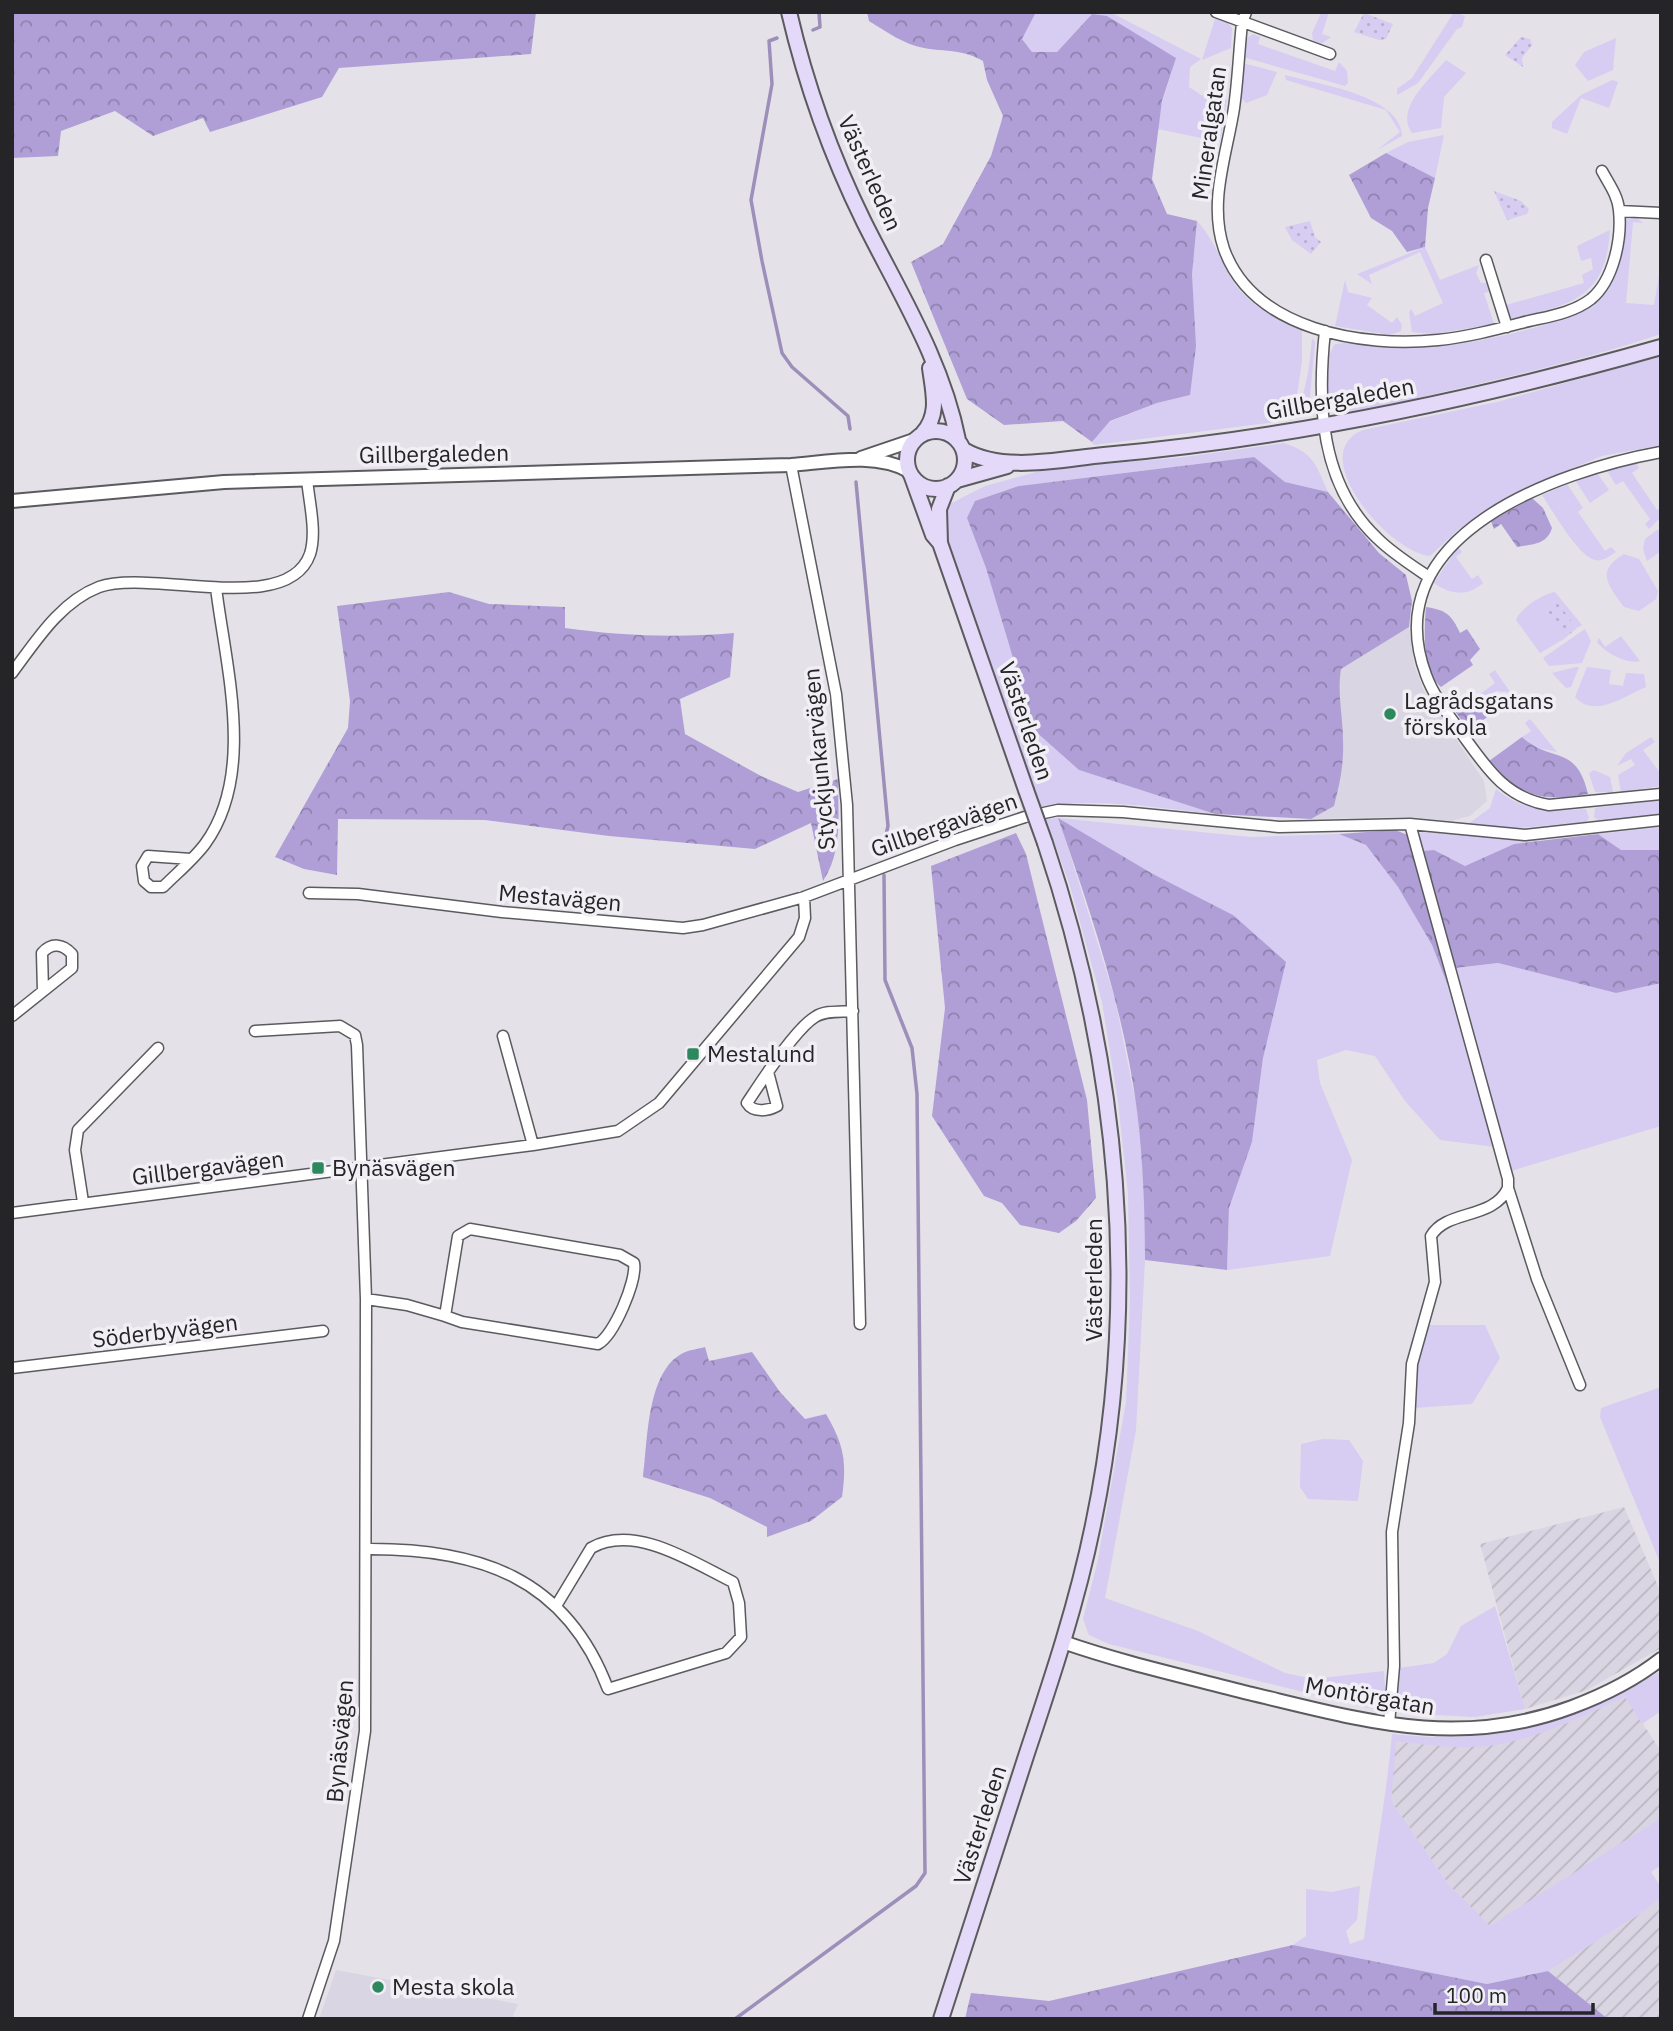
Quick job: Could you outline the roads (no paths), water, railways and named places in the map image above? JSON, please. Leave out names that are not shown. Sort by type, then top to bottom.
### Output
[{"type":"main road","name":"Västerleden","points":[[789,12],[808,81],[840,168],[927,345],[952,410],[961,445]]},
{"type":"main road","name":"Västerleden","points":[[918,437],[931,424],[935,406],[927,345]]},
{"type":"main road","name":"Gillbergaleden","points":[[961,445],[992,461],[1022,461],[1146,451],[1325,427],[1496,392],[1661,347]]},
{"type":"main road","points":[[939,430],[961,445],[965,466],[952,483],[926,487],[911,474],[907,455],[918,437],[939,430]]},
{"type":"main road","name":"Gillbergaleden","points":[[952,483],[1022,461]]},
{"type":"main road","name":"Västerleden","points":[[911,474],[933,535],[940,543]]},
{"type":"main road","name":"Västerleden","points":[[941,2019],[1063,1642],[1091,1536],[1109,1432],[1117,1343],[1119,1227],[1110,1119],[1098,1041],[1072,926],[940,543],[940,505],[952,483]]},
{"type":"street","points":[[1216,12],[1330,54]]},
{"type":"street","name":"Mineralgatan","points":[[1246,12],[1242,23],[1234,106],[1219,191],[1218,228],[1232,267],[1257,297],[1297,321],[1325,331],[1393,342],[1479,335],[1568,311],[1599,291],[1615,257],[1619,211],[1615,195],[1602,171]]},
{"type":"street","points":[[1619,211],[1661,213]]},
{"type":"street","points":[[1486,260],[1507,327]]},
{"type":"street","points":[[1325,331],[1320,391],[1334,472],[1352,508],[1375,537],[1429,577]]},
{"type":"street","name":"Gillbergaleden","points":[[857,460],[918,437]]},
{"type":"street","points":[[1661,452],[1604,464],[1558,480],[1517,500],[1457,540],[1429,577],[1421,604],[1418,633],[1426,677],[1434,694],[1500,783],[1520,798],[1549,805],[1661,794]]},
{"type":"street","name":"Gillbergaleden","points":[[12,501],[148,487],[307,479],[792,465],[857,460],[898,465],[911,474]]},
{"type":"street","name":"Styckjunkarvägen","points":[[792,465],[836,694],[847,805],[860,1324]]},
{"type":"street","points":[[12,673],[62,611],[98,587],[144,581],[216,588],[278,583],[292,577],[303,566],[313,542],[307,479]]},
{"type":"street","points":[[191,859],[148,856],[142,866],[144,881],[151,887],[163,887],[191,859],[205,844],[219,818],[234,762],[235,744],[216,588]]},
{"type":"street","name":"Gillbergavägen","points":[[12,1213],[533,1145],[618,1131],[659,1104],[799,937],[805,918],[804,897],[848,878],[1025,817],[1058,810],[1123,812],[1279,827],[1410,824],[1525,835],[1661,820]]},
{"type":"street","points":[[1410,824],[1508,1179],[1508,1188],[1537,1279],[1580,1385]]},
{"type":"street","name":"Mestavägen","points":[[309,893],[358,894],[502,912],[683,928],[716,922],[804,897]]},
{"type":"street","points":[[12,1016],[72,968],[72,954],[60,945],[42,953],[43,991]]},
{"type":"street","points":[[768,1072],[814,1017],[853,1011]]},
{"type":"street","name":"Bynäsvägen","points":[[255,1031],[341,1026],[355,1035],[363,1166],[366,1300],[365,1733],[334,1941],[308,2019]]},
{"type":"street","points":[[503,1036],[533,1145]]},
{"type":"street","points":[[83,1202],[75,1150],[78,1130],[159,1048]]},
{"type":"street","points":[[1389,1724],[1394,1666],[1392,1532],[1409,1423],[1412,1364],[1435,1282],[1431,1236],[1440,1225],[1498,1202],[1508,1188]]},
{"type":"street","points":[[366,1300],[407,1305],[462,1322],[598,1344],[609,1333],[628,1294],[634,1278],[634,1263],[620,1255],[476,1230],[463,1231],[458,1236],[445,1316]]},
{"type":"street","name":"Söderbyvägen","points":[[12,1368],[323,1331]]},
{"type":"street","points":[[366,1549],[442,1553],[482,1563],[518,1578],[556,1606],[588,1644],[608,1689],[726,1653],[741,1637],[739,1603],[733,1582],[682,1557],[632,1540],[591,1548],[556,1606]]},
{"type":"street","name":"Montörgatan","points":[[1063,1642],[1219,1685],[1389,1724],[1446,1730],[1514,1725],[1598,1697],[1661,1660]]},
{"type":"waterway","points":[[813,30],[820,27],[819,12]]},
{"type":"waterway","points":[[777,38],[769,41],[772,84],[751,200],[762,261],[782,353],[792,367],[848,416],[850,429]]},
{"type":"waterway","points":[[856,482],[888,826],[881,856]]},
{"type":"waterway","points":[[735,2019],[916,1886],[925,1873],[917,1094],[912,1048],[885,980],[884,875]]},
{"type":"place","name":"Lagrådsgatans förskola","points":[[1390,714]]},
{"type":"place","name":"Mestalund","points":[[693,1054]]},
{"type":"place","name":"Bynäsvägen","points":[[318,1168]]},
{"type":"place","name":"Mesta skola","points":[[378,1987]]}]
